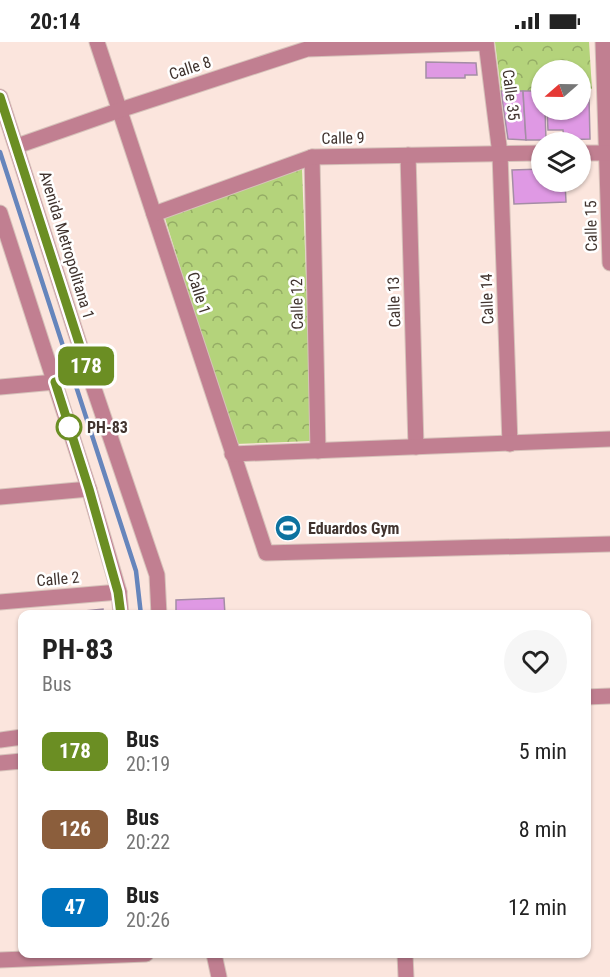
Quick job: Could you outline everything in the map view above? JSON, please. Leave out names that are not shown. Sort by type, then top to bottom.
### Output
[{"type":"street","name":"Calle 1","points":[[97,42],[264,550],[269,554],[610,544]]},
{"type":"street","name":"Calle 15","points":[[603,42],[609,153],[610,263]]},
{"type":"street","name":"Calle 8","points":[[17,146],[307,49],[486,43]]},
{"type":"street","name":"Calle 35","points":[[486,43],[500,154]]},
{"type":"street","name":"Avenida Metropolitana 1","points":[[0,97],[17,146],[84,372],[157,575],[159,610]]},
{"type":"street","name":"Calle 9","points":[[154,214],[312,157],[531,153]]},
{"type":"street","points":[[591,153],[609,153]]},
{"type":"street","name":"Calle 14","points":[[500,154],[510,444]]},
{"type":"street","name":"Calle 13","points":[[408,155],[416,447]]},
{"type":"street","name":"Calle 12","points":[[312,157],[318,451]]},
{"type":"street","points":[[0,213],[4,237],[58,381],[118,592],[120,610]]},
{"type":"street","points":[[0,387],[58,381],[84,372]]},
{"type":"street","points":[[232,454],[610,439]]},
{"type":"street","points":[[0,497],[89,489]]},
{"type":"street","name":"Calle 2","points":[[0,602],[118,592]]},
{"type":"street","points":[[591,697],[610,696]]},
{"type":"street","points":[[0,740],[18,738]]},
{"type":"street","points":[[0,763],[18,761]]},
{"type":"street","points":[[0,960],[49,958]]},
{"type":"street","points":[[215,958],[219,977]]},
{"type":"street","points":[[405,958],[406,977]]},
{"type":"green space","points":[[495,42],[589,42],[590,60],[531,60],[531,91],[501,91]]},
{"type":"green space","points":[[302,168],[312,441],[235,444],[164,215]]},
{"type":"building","points":[[426,62],[476,63],[477,75],[465,75],[465,78],[426,78]]},
{"type":"building","points":[[501,91],[523,91],[526,140],[508,139]]},
{"type":"building","points":[[523,91],[531,91],[531,120],[545,120],[546,132],[531,132],[531,140],[526,140]]},
{"type":"building","points":[[548,120],[590,120],[590,132],[548,130]]},
{"type":"building","points":[[531,169],[531,192],[566,192],[566,202],[514,204],[512,170]]},
{"type":"building","points":[[224,598],[225,610],[176,610],[176,600]]},
{"type":"waterway","points":[[0,152],[136,571],[140,610]]},
{"type":"bus line","name":"178","points":[[0,97],[88,371],[55,382],[89,489],[118,592],[120,610]]},
{"type":"place","name":"PH-83","points":[[69,427]]},
{"type":"place","name":"Eduardos Gym","points":[[288,528]]}]
